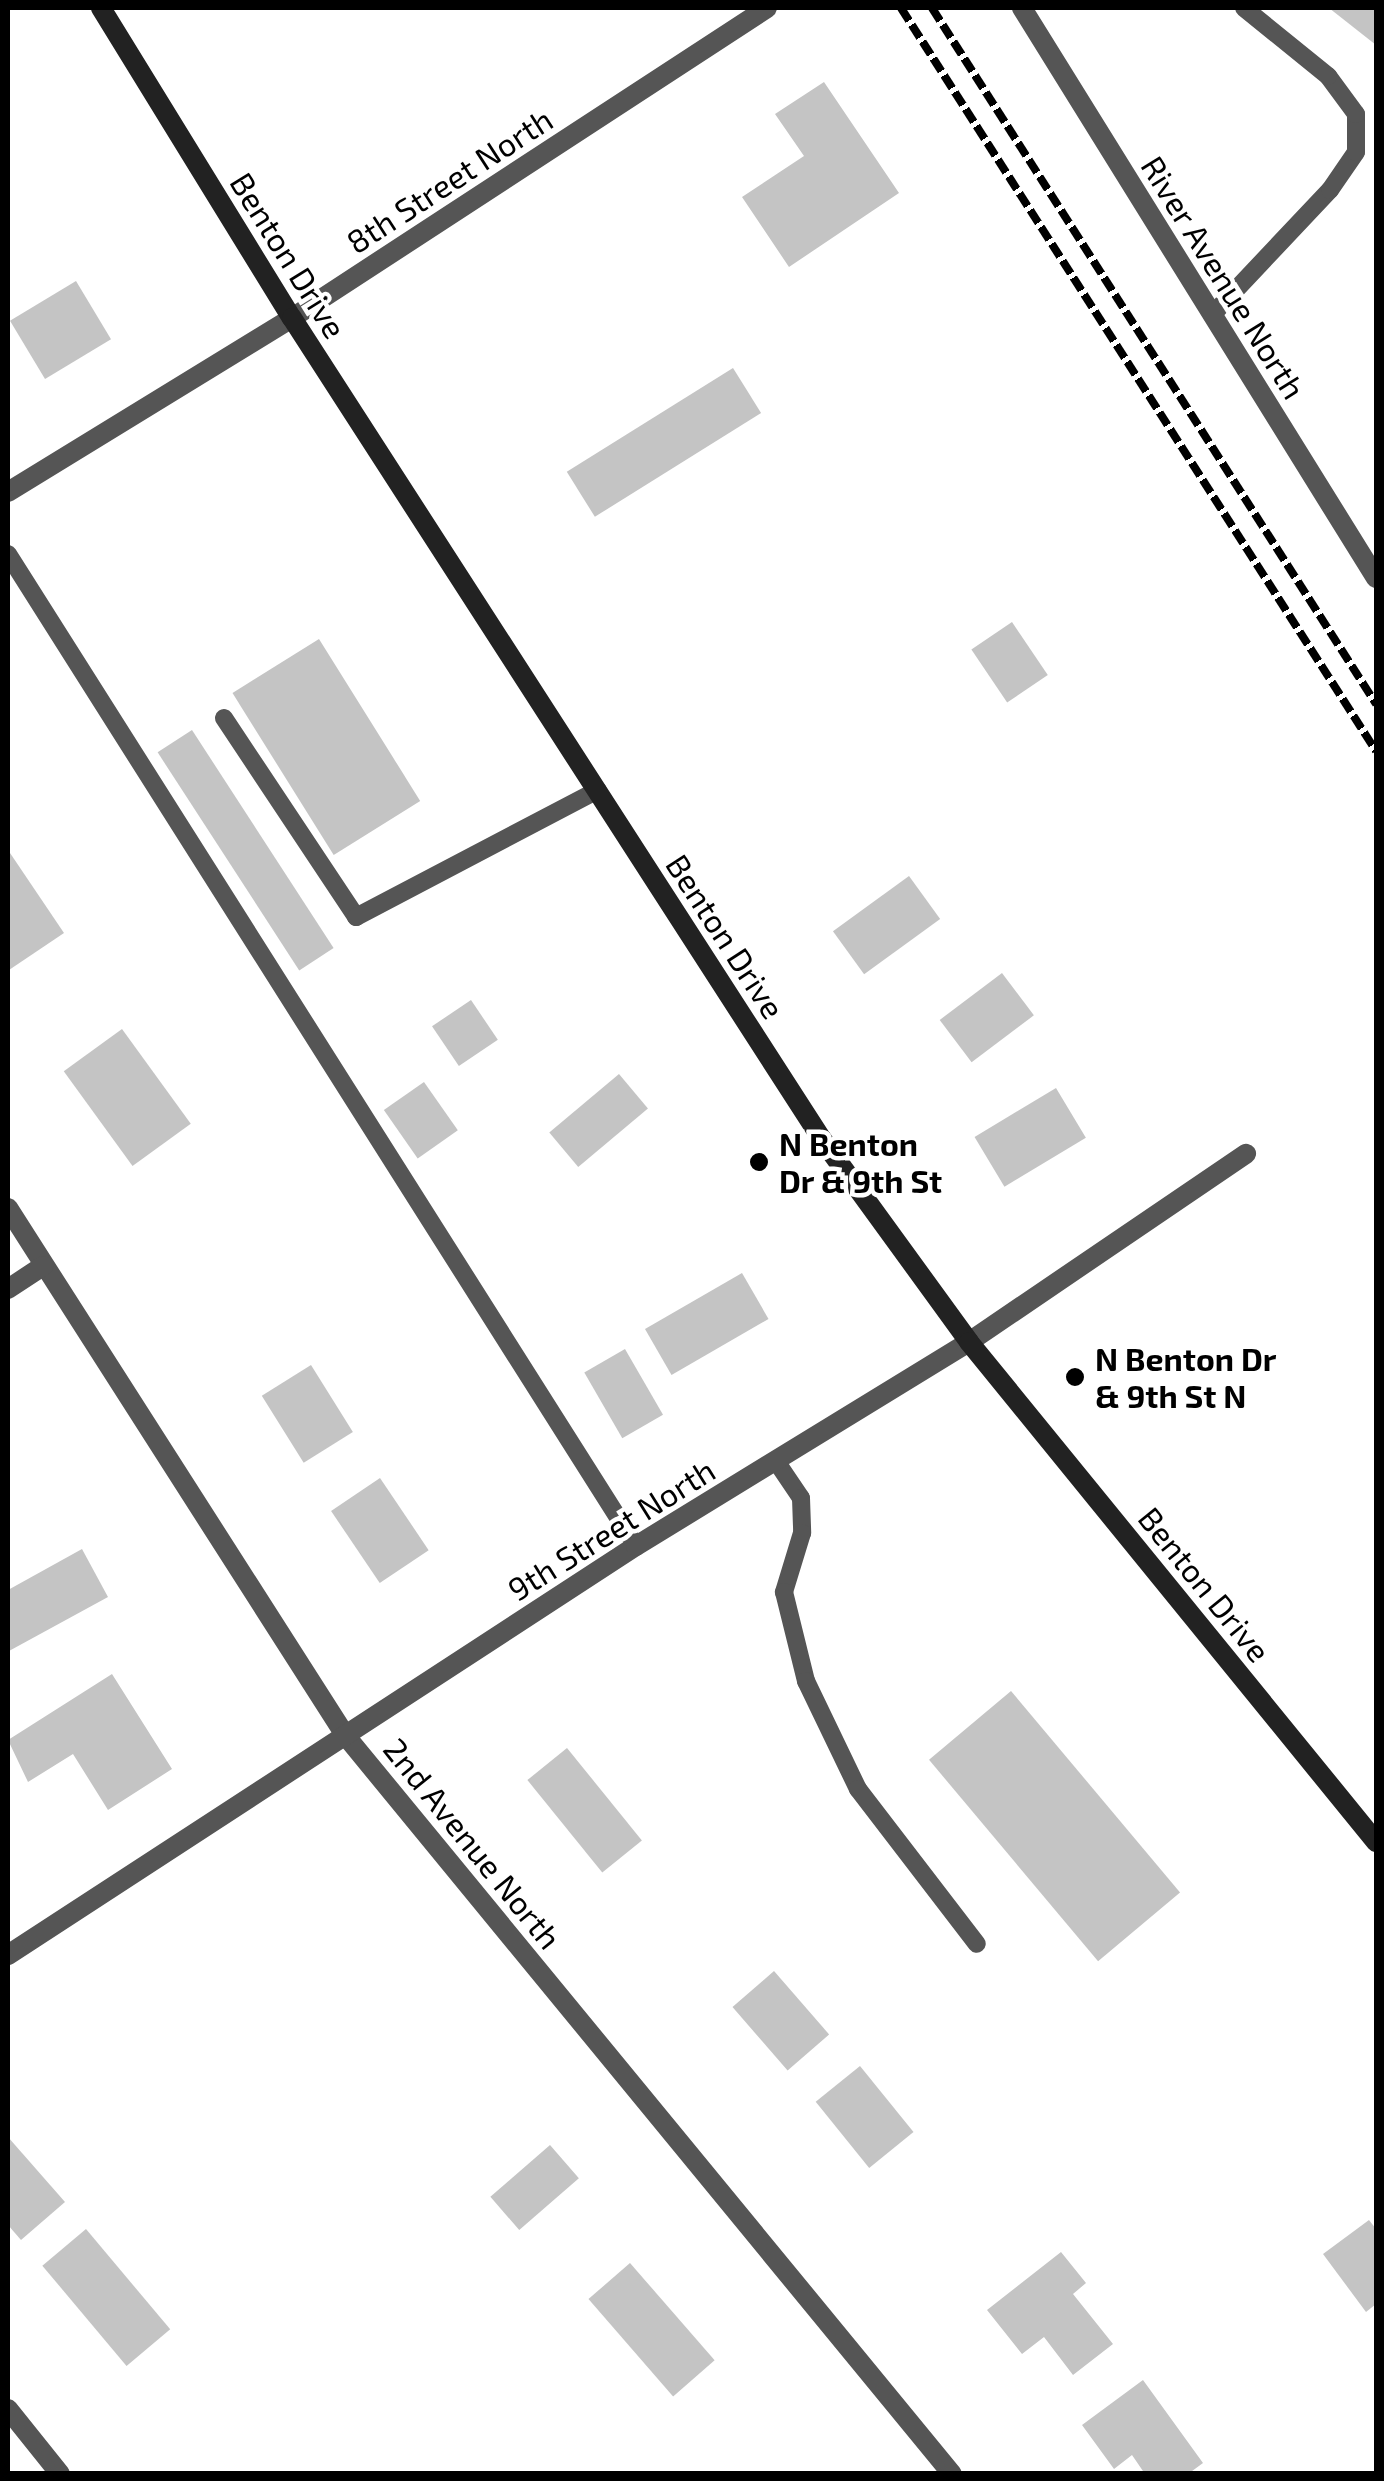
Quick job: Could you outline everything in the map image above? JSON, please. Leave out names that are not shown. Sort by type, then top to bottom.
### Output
[{"type":"main road","name":"Benton Drive","points":[[101,8],[292,318],[820,1138],[969,1342],[1376,1842]]},
{"type":"street","name":"8th Street North","points":[[8,492],[292,318],[767,8]]},
{"type":"street","name":"River Avenue North","points":[[1022,8],[1376,578]]},
{"type":"street","name":"9th Street North","points":[[8,1955],[636,1546],[969,1342],[1246,1154]]},
{"type":"street","name":"2nd Avenue North","points":[[8,1208],[345,1734],[952,2474]]},
{"type":"street","points":[[8,1288],[43,1266]]},
{"type":"street","points":[[8,2409],[60,2474]]},
{"type":"lane","points":[[1212,315],[1330,190],[1356,152],[1356,114],[1328,76],[1244,8]]},
{"type":"lane","points":[[8,554],[636,1546]]},
{"type":"lane","points":[[224,718],[356,917],[598,790]]},
{"type":"lane","points":[[776,1461],[801,1498],[802,1534],[784,1592],[806,1681],[858,1789],[977,1944]]},
{"type":"building","points":[[1329,8],[1376,8],[1376,45]]},
{"type":"building","points":[[824,82],[899,193],[789,267],[742,197],[804,156],[775,114]]},
{"type":"building","points":[[76,281],[111,339],[45,379],[10,321]]},
{"type":"building","points":[[733,368],[761,413],[595,517],[567,472]]},
{"type":"building","points":[[1012,622],[1048,675],[1007,702],[971,649]]},
{"type":"building","points":[[319,639],[420,801],[334,855],[232,693]]},
{"type":"building","points":[[192,730],[334,948],[299,970],[158,752]]},
{"type":"building","points":[[8,850],[64,933],[9,970],[8,968]]},
{"type":"building","points":[[909,876],[940,919],[864,974],[833,931]]},
{"type":"building","points":[[1002,973],[1034,1015],[972,1062],[940,1020]]},
{"type":"building","points":[[471,1000],[498,1040],[459,1066],[432,1026]]},
{"type":"building","points":[[122,1029],[191,1124],[133,1166],[64,1071]]},
{"type":"building","points":[[619,1074],[648,1108],[578,1167],[549,1132]]},
{"type":"building","points":[[424,1082],[458,1130],[418,1158],[384,1110]]},
{"type":"building","points":[[1056,1088],[1086,1138],[1004,1187],[975,1137]]},
{"type":"building","points":[[742,1273],[769,1319],[672,1375],[645,1329]]},
{"type":"building","points":[[625,1349],[663,1415],[622,1438],[584,1372]]},
{"type":"building","points":[[311,1365],[353,1432],[304,1463],[262,1396]]},
{"type":"building","points":[[380,1478],[429,1550],[380,1583],[331,1511]]},
{"type":"building","points":[[82,1549],[108,1597],[9,1651],[8,1590]]},
{"type":"building","points":[[112,1674],[172,1769],[108,1810],[73,1754],[28,1782],[8,1740]]},
{"type":"building","points":[[1011,1691],[1180,1892],[1098,1961],[929,1760]]},
{"type":"building","points":[[567,1748],[642,1840],[602,1873],[527,1780]]},
{"type":"building","points":[[774,1971],[829,2034],[788,2070],[732,2007]]},
{"type":"building","points":[[860,2066],[913,2132],[869,2168],[816,2102]]},
{"type":"building","points":[[8,2137],[65,2202],[21,2240],[8,2225]]},
{"type":"building","points":[[550,2145],[579,2178],[519,2230],[490,2197]]},
{"type":"building","points":[[1369,2220],[1376,2229],[1376,2304],[1366,2312],[1323,2254]]},
{"type":"building","points":[[86,2229],[170,2329],[127,2366],[42,2266]]},
{"type":"building","points":[[1061,2252],[1086,2283],[1073,2294],[1113,2344],[1073,2375],[1044,2337],[1022,2354],[987,2310]]},
{"type":"building","points":[[630,2263],[715,2360],[673,2396],[588,2299]]},
{"type":"building","points":[[1143,2380],[1203,2463],[1188,2474],[1145,2474],[1132,2455],[1114,2469],[1082,2425]]},
{"type":"railway","points":[[901,8],[1376,751]]},
{"type":"railway","points":[[932,8],[1376,704]]},
{"type":"place","name":"N Benton Dr & 9th St","points":[[759,1162]]},
{"type":"place","name":"N Benton Dr & 9th St N","points":[[1075,1377]]}]
